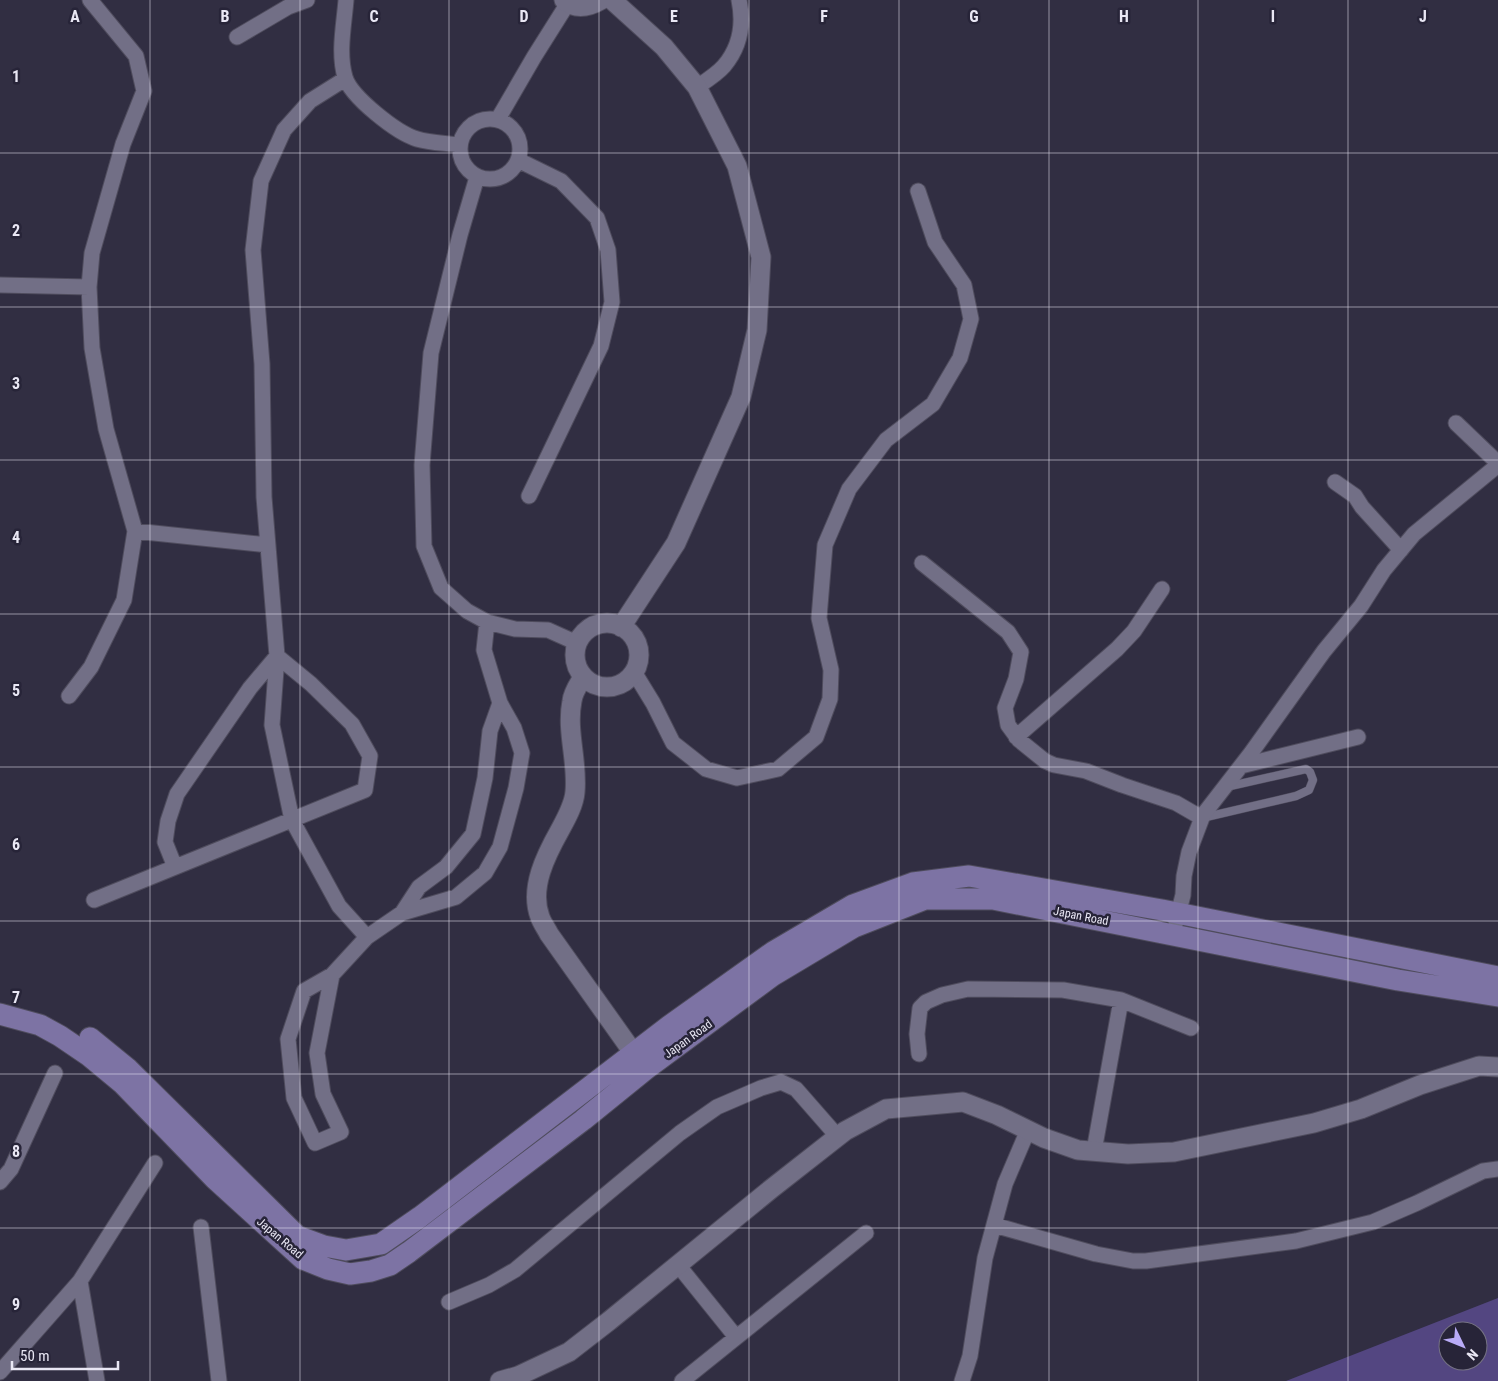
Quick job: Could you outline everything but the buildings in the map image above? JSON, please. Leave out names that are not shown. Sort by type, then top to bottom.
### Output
[{"type":"main road","name":"Japan Road","points":[[0,1014],[40,1025],[88,1055],[123,1084],[214,1179],[303,1259],[328,1269],[350,1274],[371,1271],[390,1265],[583,1120],[640,1061],[668,1026],[773,952],[854,906],[913,882],[969,876],[1178,913],[1498,977]]},
{"type":"main road","name":"Japan Road","points":[[0,1002],[60,1019],[95,1042],[128,1068],[297,1236],[324,1246],[346,1250],[381,1244],[640,1061],[772,976],[854,927],[925,899],[992,899],[1398,980],[1498,996]]},
{"type":"street","points":[[69,696],[91,667],[124,600],[135,531],[106,429],[92,348],[89,287],[92,253],[123,144],[144,90],[136,56],[90,0]]},
{"type":"street","points":[[237,37],[288,7],[307,0]]},
{"type":"street","points":[[346,0],[342,48],[346,79],[362,102],[389,125],[417,139],[459,145]]},
{"type":"street","points":[[498,119],[566,2],[586,7],[601,0]]},
{"type":"street","points":[[612,0],[664,47],[697,87],[737,166],[760,258],[757,330],[741,397],[676,543],[621,627]]},
{"type":"street","points":[[697,87],[724,67],[737,46],[741,29],[739,0]]},
{"type":"street","points":[[346,79],[310,101],[284,130],[261,181],[253,250],[262,364],[264,497],[277,656],[272,725],[292,820],[339,906],[367,937]]},
{"type":"street","points":[[488,118],[498,119],[514,131],[519,145],[518,160],[513,169],[496,178],[478,177],[463,164],[459,145],[469,126],[488,118]]},
{"type":"street","points":[[518,160],[561,180],[598,218],[608,250],[612,302],[601,346],[529,496]]},
{"type":"street","points":[[478,177],[460,235],[431,353],[422,465],[424,546],[442,588],[467,611],[487,622],[515,629],[548,630],[577,643]]},
{"type":"street","points":[[634,672],[653,703],[673,743],[706,769],[737,778],[778,769],[816,738],[830,699],[831,670],[819,618],[825,544],[848,489],[880,447],[886,440],[933,404],[960,358],[971,319],[964,285],[935,242],[918,191]]},
{"type":"street","points":[[0,285],[89,287]]},
{"type":"street","points":[[1173,934],[1183,895],[1184,876],[1189,852],[1202,818],[1324,651],[1361,606],[1384,570],[1414,534],[1498,464],[1456,423]]},
{"type":"street","points":[[1336,482],[1355,496],[1362,507],[1401,550]]},
{"type":"street","points":[[135,531],[268,545]]},
{"type":"street","points":[[922,563],[1008,632],[1015,640],[1021,652],[1021,661],[1005,708],[1008,725],[1016,737],[1046,761],[1054,765],[1086,771],[1176,803],[1202,818]]},
{"type":"street","points":[[1016,737],[1117,649],[1134,631],[1162,589]]},
{"type":"street","points":[[332,975],[317,1053],[323,1094],[341,1132],[315,1143],[294,1098],[288,1039],[304,991],[332,975],[367,937],[402,912],[456,897],[485,873],[500,847],[516,788],[522,753],[514,728],[500,703],[484,650],[487,622]]},
{"type":"street","points":[[601,624],[621,627],[630,633],[636,642],[638,662],[634,672],[619,685],[600,687],[591,683],[583,677],[575,661],[577,643],[591,627],[601,624]]},
{"type":"street","points":[[94,900],[365,790],[370,756],[352,724],[311,684],[277,656]]},
{"type":"street","points":[[174,867],[165,842],[168,821],[177,794],[250,688],[277,656]]},
{"type":"street","points":[[583,677],[572,699],[569,725],[574,756],[575,793],[567,818],[553,842],[539,875],[537,893],[540,916],[549,934],[640,1061]]},
{"type":"street","points":[[402,912],[419,887],[446,866],[473,834],[486,778],[490,730],[500,703]]},
{"type":"street","points":[[1241,766],[1358,737]]},
{"type":"street","points":[[919,1054],[916,1034],[920,1008],[926,1002],[968,989],[1064,990],[1121,1000],[1190,1028]]},
{"type":"street","points":[[1094,1151],[1121,1000]]},
{"type":"street","points":[[500,1381],[518,1376],[569,1352],[838,1137],[886,1109],[963,1102],[997,1115],[1044,1138],[1078,1150],[1128,1154],[1174,1152],[1314,1123],[1362,1109],[1420,1084],[1479,1066],[1498,1067]]},
{"type":"street","points":[[0,1182],[11,1169],[54,1073]]},
{"type":"street","points":[[448,1302],[489,1285],[514,1270],[680,1133],[717,1107],[761,1088],[781,1082],[796,1089],[838,1137]]},
{"type":"street","points":[[962,1381],[970,1356],[985,1258],[1005,1184],[1028,1130]]},
{"type":"street","points":[[0,1372],[80,1281],[155,1163]]},
{"type":"street","points":[[994,1226],[1096,1254],[1133,1261],[1146,1261],[1296,1240],[1373,1222],[1483,1171],[1498,1168]]},
{"type":"street","points":[[201,1227],[219,1381]]},
{"type":"street","points":[[682,1381],[866,1233]]},
{"type":"street","points":[[678,1265],[736,1337]]},
{"type":"street","points":[[80,1281],[97,1381]]},
{"type":"street","points":[[0,1378],[6,1381]]},
{"type":"lane","points":[[1202,818],[1296,796],[1309,790],[1313,780],[1310,772],[1306,769],[1224,787]]},
{"type":"shaded area","points":[[1498,1298],[1498,1381],[1286,1381],[1438,1321],[1438,1371],[1488,1371],[1488,1321],[1439,1321]]}]
